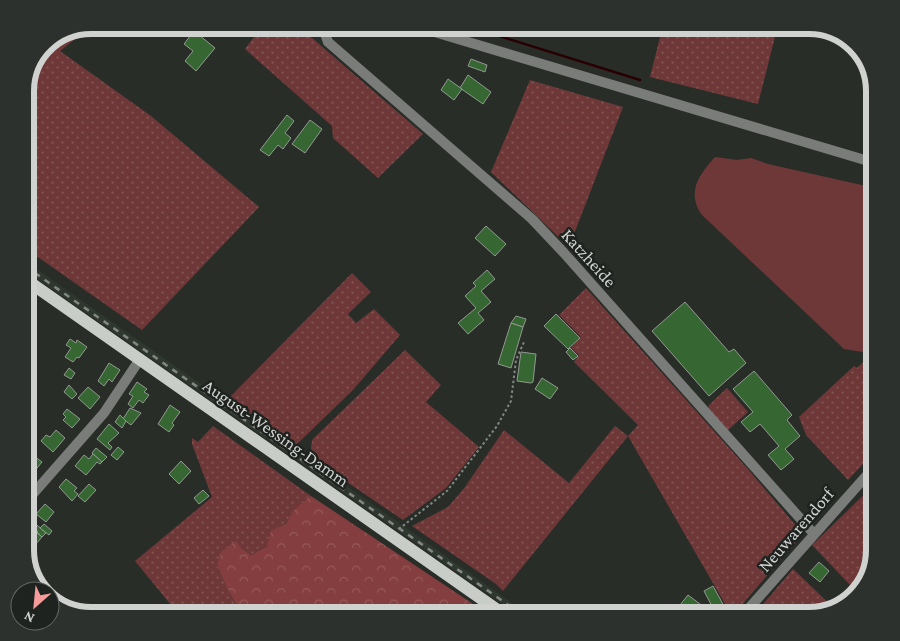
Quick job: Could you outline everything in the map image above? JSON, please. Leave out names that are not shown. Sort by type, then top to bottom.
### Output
[{"type":"main road","name":"August-Wessing-Damm","points":[[34,285],[493,607]]},
{"type":"street","name":"Katzheide","points":[[325,34],[328,42],[430,129],[532,220],[564,253],[814,534]]},
{"type":"street","points":[[441,34],[866,160]]},
{"type":"street","points":[[34,493],[104,413],[140,360]]},
{"type":"street","name":"Neuwarendorf","points":[[750,607],[866,476]]},
{"type":"path","points":[[403,525],[447,491],[497,426],[511,401],[516,360],[524,342]]},
{"type":"shaded area","points":[[256,34],[307,34],[423,134],[378,178],[333,138],[332,126],[245,49]]},
{"type":"shaded area","points":[[661,34],[776,34],[758,104],[650,77]]},
{"type":"shaded area","points":[[80,35],[60,51],[151,116],[259,207],[142,330],[34,254],[35,80],[43,59],[59,43]]},
{"type":"shaded area","points":[[530,80],[623,107],[569,247],[491,172]]},
{"type":"shaded area","points":[[715,157],[737,160],[751,158],[768,164],[866,186],[866,350],[863,352],[844,349],[702,215],[697,207],[695,191],[696,184],[704,170]]},
{"type":"shaded area","points":[[34,267],[517,607],[507,607],[34,276]]},
{"type":"shaded area","points":[[352,273],[371,292],[348,314],[356,323],[374,309],[400,335],[353,390],[295,446],[228,399]]},
{"type":"shaded area","points":[[586,288],[747,468],[803,534],[740,607],[727,607],[628,436],[638,425],[574,362],[579,355],[571,348],[581,337],[559,315]]},
{"type":"shaded area","points":[[405,350],[441,385],[426,402],[479,447],[446,488],[403,520],[310,457],[312,440]]},
{"type":"shaded area","points":[[866,360],[866,461],[848,480],[806,435],[799,417],[854,366],[857,368]]},
{"type":"shaded area","points":[[727,388],[748,412],[727,431],[708,410],[709,405]]},
{"type":"shaded area","points":[[213,426],[311,496],[296,508],[286,524],[271,530],[268,545],[251,555],[241,548],[217,565],[233,599],[239,607],[173,607],[135,561],[212,497],[192,444],[192,438],[198,442]]},
{"type":"shaded area","points":[[615,426],[628,436],[503,591],[496,584],[412,526],[448,507],[465,487],[504,430],[569,483]]},
{"type":"shaded area","points":[[866,493],[866,557],[859,579],[852,587],[812,545]]},
{"type":"shaded area","points":[[793,569],[829,603],[816,607],[761,607]]},
{"type":"green space","points":[[311,496],[478,607],[239,607],[233,599],[217,565],[221,552],[236,541],[241,548],[251,555],[267,546],[271,530],[286,524],[296,508]]},
{"type":"building","points":[[192,34],[198,34],[215,48],[196,71],[185,61],[193,51],[184,44]]},
{"type":"building","points":[[471,59],[487,65],[485,72],[468,66]]},
{"type":"building","points":[[468,75],[491,92],[483,104],[460,88]]},
{"type":"building","points":[[448,79],[462,89],[454,100],[441,90]]},
{"type":"building","points":[[287,115],[294,121],[285,133],[291,138],[283,149],[278,145],[269,156],[260,150]]},
{"type":"building","points":[[310,120],[322,129],[305,153],[292,144]]},
{"type":"building","points":[[486,226],[506,244],[495,256],[475,238]]},
{"type":"building","points":[[487,270],[495,279],[481,291],[491,302],[478,313],[484,320],[468,334],[458,323],[476,308],[465,296],[476,286],[473,283]]},
{"type":"building","points":[[685,302],[729,352],[734,349],[746,363],[709,396],[652,331]]},
{"type":"building","points":[[556,314],[580,338],[568,349],[544,326]]},
{"type":"building","points":[[516,316],[526,319],[523,327],[511,323]]},
{"type":"building","points":[[511,323],[523,327],[511,368],[498,364]]},
{"type":"building","points":[[70,339],[76,343],[77,340],[87,347],[79,358],[77,357],[73,362],[65,357],[71,348],[66,345]]},
{"type":"building","points":[[570,348],[578,356],[573,360],[566,352]]},
{"type":"building","points":[[521,352],[536,354],[533,382],[531,383],[517,381]]},
{"type":"building","points":[[109,363],[120,370],[112,382],[109,379],[104,386],[98,381]]},
{"type":"building","points":[[69,368],[75,373],[71,379],[64,375]]},
{"type":"building","points":[[754,371],[792,415],[787,420],[800,436],[785,449],[794,459],[781,470],[768,455],[779,446],[760,424],[750,432],[741,422],[753,412],[733,389]]},
{"type":"building","points":[[542,378],[558,388],[550,399],[535,389]]},
{"type":"building","points":[[137,382],[147,389],[144,392],[149,395],[143,403],[139,400],[133,408],[128,404],[133,396],[129,394]]},
{"type":"building","points":[[69,385],[77,394],[72,399],[64,392]]},
{"type":"building","points":[[88,387],[100,397],[90,409],[78,398]]},
{"type":"building","points":[[170,405],[180,412],[172,423],[174,425],[169,432],[158,424]]},
{"type":"building","points":[[130,408],[141,413],[131,425],[123,419]]},
{"type":"building","points":[[67,409],[80,419],[72,428],[63,420],[66,417],[63,414]]},
{"type":"building","points":[[120,415],[126,421],[122,428],[115,422]]},
{"type":"building","points":[[109,424],[119,433],[108,443],[112,447],[110,450],[97,439]]},
{"type":"building","points":[[56,430],[65,438],[53,452],[41,441],[46,435],[50,437]]},
{"type":"building","points":[[118,447],[124,452],[117,460],[111,455]]},
{"type":"building","points":[[96,448],[107,457],[102,462],[92,453]]},
{"type":"building","points":[[93,454],[102,462],[100,464],[97,462],[86,475],[75,466],[84,455],[89,459]]},
{"type":"building","points":[[34,456],[42,462],[34,472]]},
{"type":"building","points":[[181,461],[191,471],[179,484],[169,474]]},
{"type":"building","points":[[66,479],[77,488],[74,491],[78,494],[72,501],[59,487]]},
{"type":"building","points":[[89,484],[96,490],[85,502],[78,496]]},
{"type":"building","points":[[203,490],[209,496],[199,504],[194,498]]},
{"type":"building","points":[[45,504],[54,512],[46,522],[36,514]]},
{"type":"building","points":[[34,522],[46,533],[42,537],[34,529]]},
{"type":"building","points":[[44,524],[52,531],[49,535],[40,528]]},
{"type":"building","points":[[37,533],[42,537],[35,545],[34,544],[34,536]]},
{"type":"building","points":[[819,562],[829,571],[820,582],[809,573]]},
{"type":"building","points":[[713,586],[724,606],[712,607],[704,591]]},
{"type":"building","points":[[688,595],[700,604],[698,607],[678,607]]},
{"type":"waterway","points":[[493,34],[640,80]]},
{"type":"railway","points":[[34,272],[511,607]]}]
